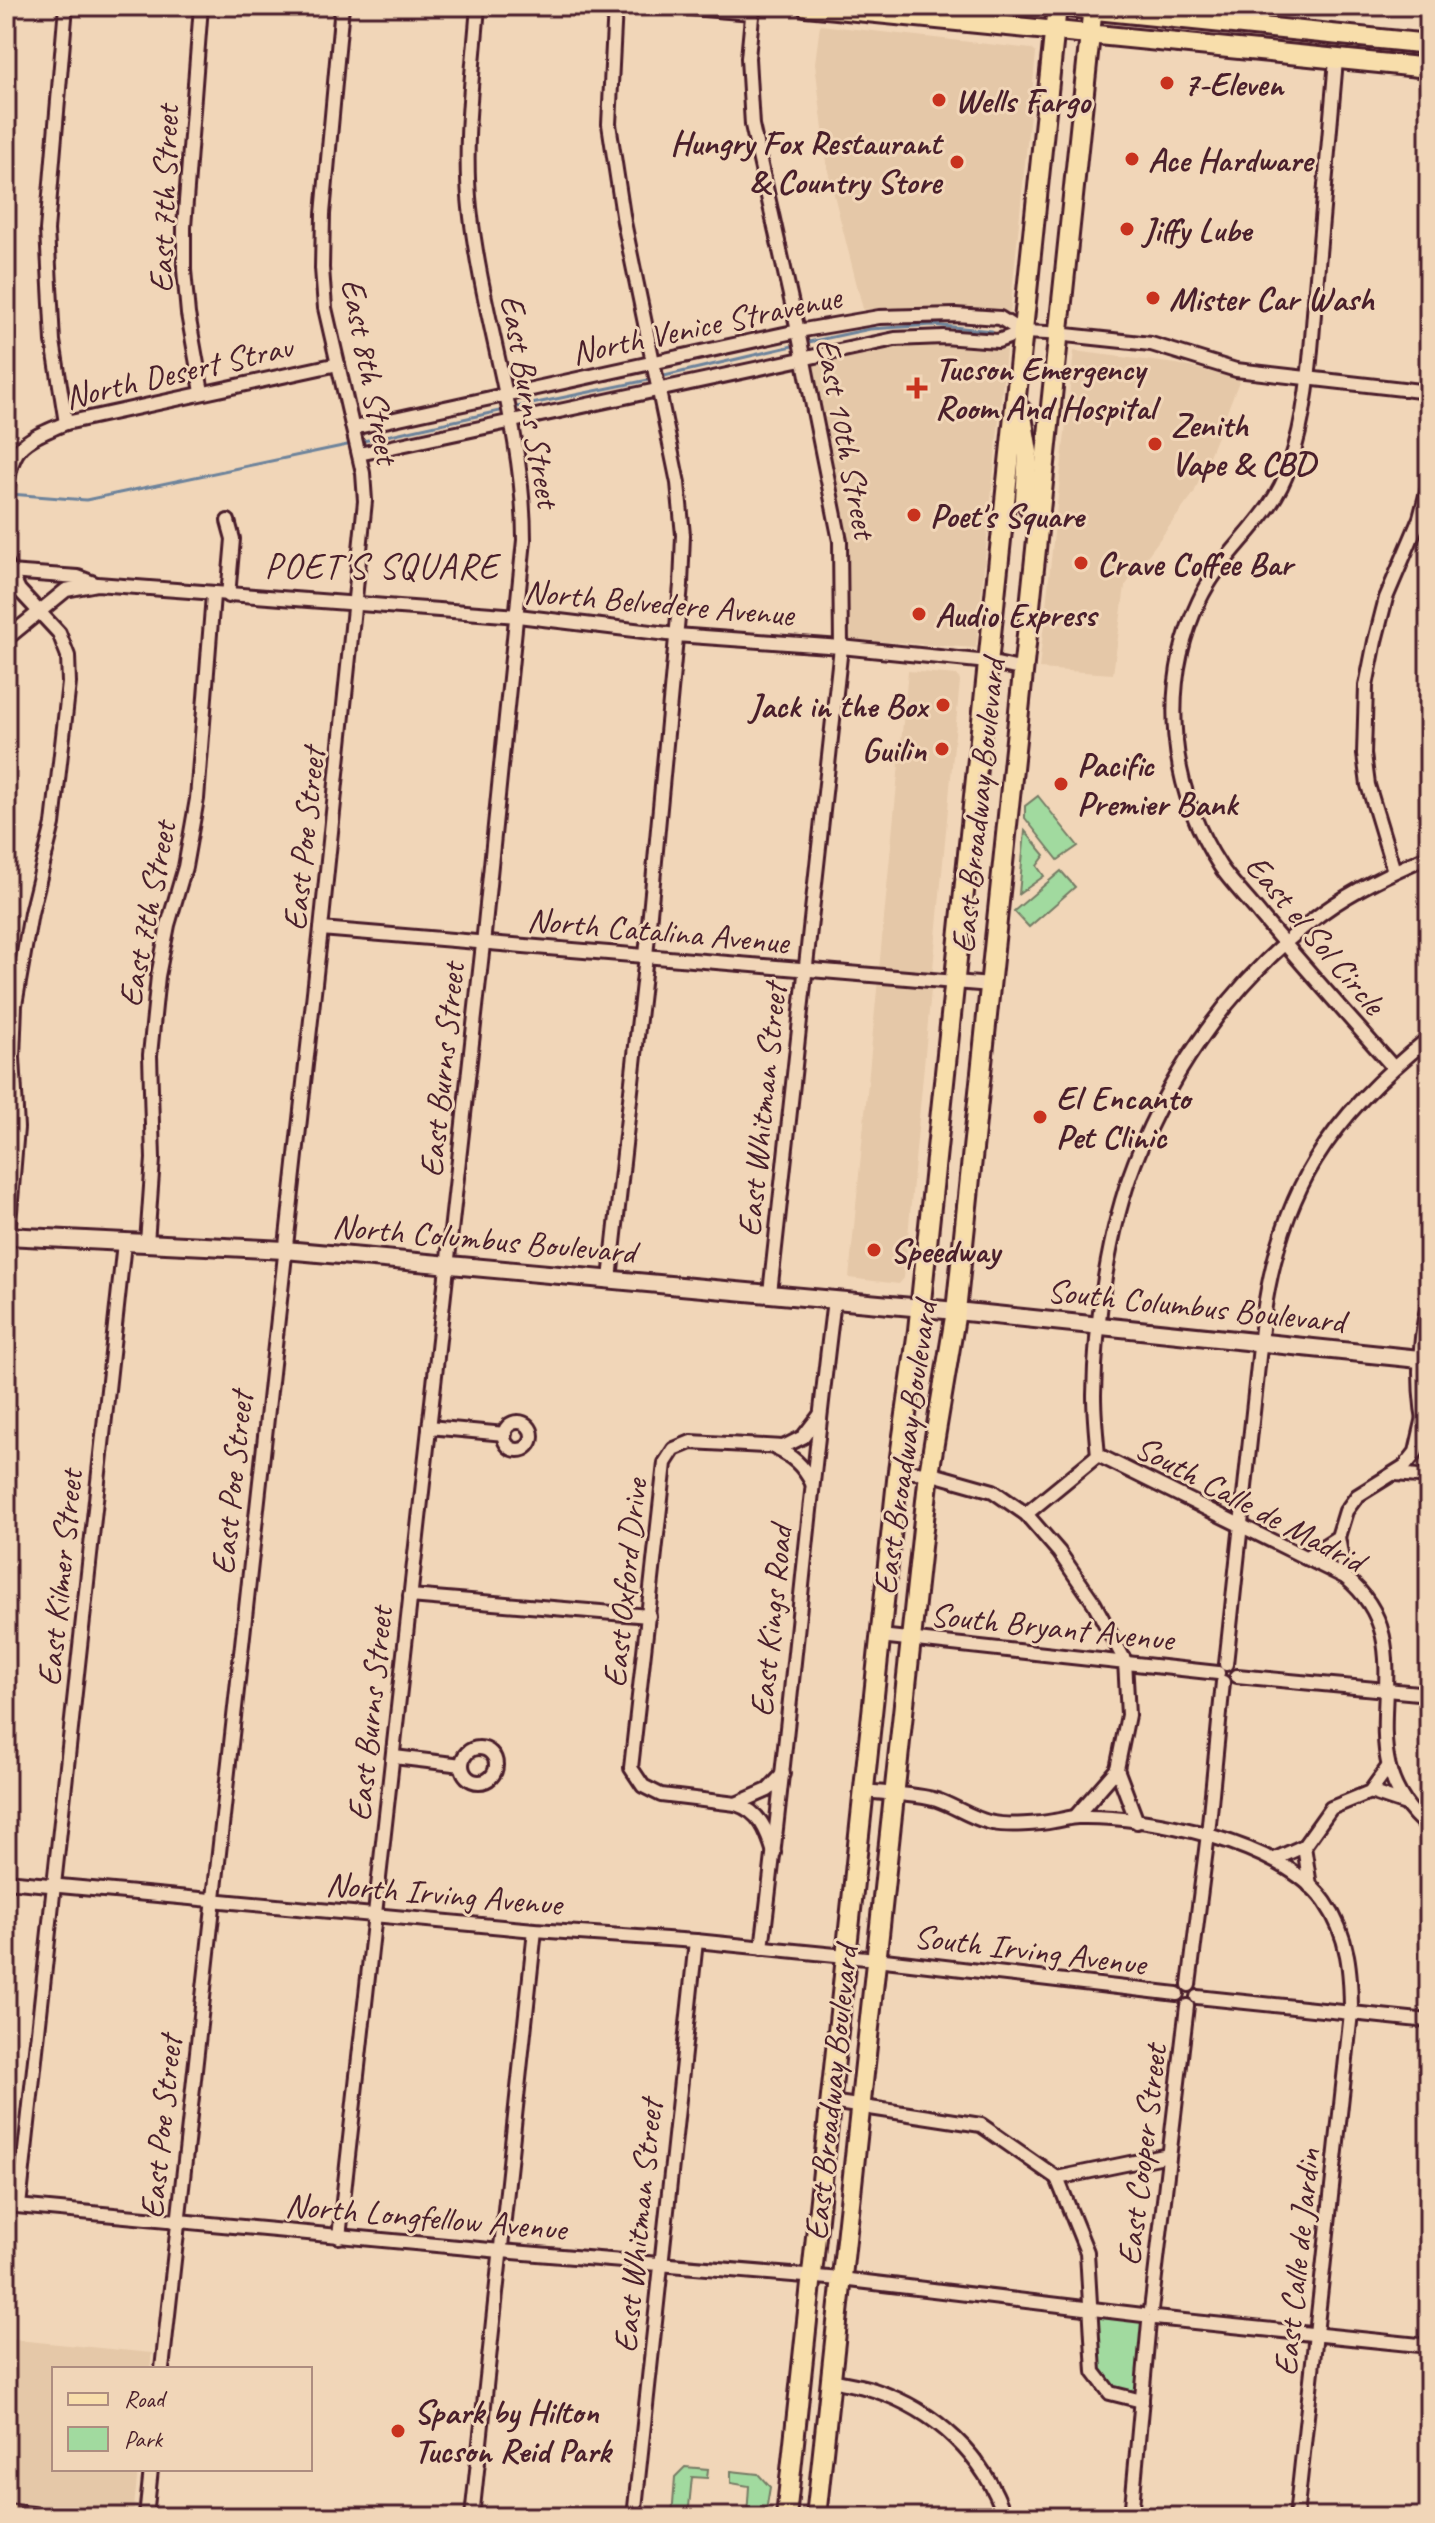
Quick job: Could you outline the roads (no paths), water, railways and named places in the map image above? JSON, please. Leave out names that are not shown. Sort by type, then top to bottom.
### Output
[{"type":"main road","points":[[806,6],[1429,68]]},
{"type":"main road","points":[[1057,6],[1429,44]]},
{"type":"main road","name":"East Broadway Boulevard","points":[[786,2517],[898,1471],[920,1308],[1057,6]]},
{"type":"main road","name":"East Broadway Boulevard","points":[[816,2517],[929,1473],[956,1311],[1092,8]]},
{"type":"main road","points":[[1017,384],[1028,452],[1025,500],[1031,511],[1040,514]]},
{"type":"main road","points":[[6,2514],[32,2517]]},
{"type":"street","points":[[66,6],[47,230],[53,341],[66,423]]},
{"type":"street","name":"East 7th Street","points":[[201,6],[184,227],[184,270],[188,314],[202,392]]},
{"type":"street","name":"East 8th Street","points":[[342,6],[323,214],[322,268],[325,308],[359,454],[365,501],[356,604]]},
{"type":"street","name":"East Burns Street","points":[[339,2237],[518,616],[524,500],[470,206],[469,138],[478,6]]},
{"type":"street","points":[[610,1279],[646,956],[683,535],[678,483],[618,194],[609,124],[615,6]]},
{"type":"street","points":[[665,6],[753,10]]},
{"type":"street","name":"East 10th Street","points":[[753,10],[748,58],[752,125],[840,541],[841,647]]},
{"type":"street","name":"East el Sol Circle","points":[[1336,60],[1308,378],[1299,436],[1288,472],[1270,505],[1246,538],[1219,566],[1199,601],[1184,640],[1174,684],[1175,735],[1183,783],[1198,823],[1220,866],[1393,1067]]},
{"type":"street","name":"North Venice Stravenue","points":[[353,428],[798,331],[879,317],[955,315],[1000,318],[1022,332]]},
{"type":"street","name":"North Venice Stravenue","points":[[359,454],[895,339],[943,337],[998,341],[1022,332],[1151,344],[1236,370],[1429,392]]},
{"type":"street","name":"North Desert Strav","points":[[7,475],[14,454],[34,436],[66,423],[338,364]]},
{"type":"street","points":[[6,499],[7,475]]},
{"type":"street","points":[[1394,871],[1368,785],[1364,754],[1366,686],[1386,598],[1420,518],[1429,484]]},
{"type":"street","points":[[228,521],[233,539],[228,596]]},
{"type":"street","points":[[7,567],[19,590],[59,633],[68,656],[69,683],[53,824],[31,913],[15,1005],[13,1057],[17,1128],[7,1236]]},
{"type":"street","name":"North Belvedere Avenue","points":[[7,567],[78,577],[97,584],[518,616],[676,635],[988,662],[1024,670]]},
{"type":"street","name":"North Belvedere Avenue","points":[[6,639],[66,590],[97,584]]},
{"type":"street","name":"East 7th Street","points":[[147,1243],[153,1159],[150,1055],[153,1024],[168,925],[185,867],[197,799],[213,595]]},
{"type":"street","name":"East Poe Street","points":[[162,2367],[356,604]]},
{"type":"street","name":"East Whitman Street","points":[[770,1293],[841,647]]},
{"type":"street","points":[[1026,1514],[1098,1455],[1094,1395],[1100,1325],[1117,1219],[1135,1162],[1176,1078],[1234,995],[1285,945],[1322,913],[1394,871],[1429,856]]},
{"type":"street","name":"North Catalina Avenue","points":[[321,929],[991,985]]},
{"type":"street","points":[[1189,1985],[1269,1279],[1301,1182],[1354,1105],[1429,1038]]},
{"type":"street","name":"North Columbus Boulevard","points":[[7,1236],[285,1250],[956,1311]]},
{"type":"street","name":"East Kilmer Street","points":[[12,2205],[53,1885],[124,1243]]},
{"type":"street","name":"East Kings Road","points":[[762,1948],[834,1300]]},
{"type":"street","points":[[1396,1474],[1416,1452],[1424,1417],[1429,1301]]},
{"type":"street","name":"South Columbus Boulevard","points":[[956,1311],[1425,1359]]},
{"type":"street","points":[[775,1448],[803,1437],[820,1415]]},
{"type":"street","points":[[1424,1417],[1429,1442]]},
{"type":"street","points":[[429,1427],[505,1434]]},
{"type":"street","name":"East Oxford Drive","points":[[736,1804],[661,1795],[643,1786],[631,1768],[665,1463],[674,1449],[691,1442],[775,1448]]},
{"type":"street","points":[[775,1448],[805,1468],[812,1483]]},
{"type":"street","name":"South Calle de Madrid","points":[[1098,1455],[1345,1577],[1368,1599],[1387,1640],[1384,1729],[1388,1767],[1403,1803],[1429,1828]]},
{"type":"street","points":[[898,1471],[929,1473],[993,1491],[1026,1514],[1059,1552],[1096,1606],[1125,1661],[1128,1715],[1117,1769],[1076,1816]]},
{"type":"street","points":[[1345,1577],[1338,1537],[1346,1511],[1357,1496],[1396,1474],[1429,1477]]},
{"type":"street","points":[[1305,1558],[1338,1537]]},
{"type":"street","points":[[410,1596],[649,1616]]},
{"type":"street","name":"South Bryant Avenue","points":[[880,1636],[1222,1673]]},
{"type":"street","points":[[1222,1673],[1235,1667],[1237,1676],[1429,1694]]},
{"type":"street","points":[[394,1757],[462,1765]]},
{"type":"street","points":[[1275,1859],[1304,1846],[1331,1808],[1370,1792],[1388,1767]]},
{"type":"street","points":[[1117,1769],[1137,1822]]},
{"type":"street","points":[[736,1804],[768,1790],[783,1774]]},
{"type":"street","points":[[864,1791],[935,1799],[992,1823],[1051,1822],[1076,1816],[1208,1834],[1275,1859],[1310,1886]]},
{"type":"street","points":[[1370,1792],[1403,1803]]},
{"type":"street","points":[[736,1804],[748,1808],[762,1821],[774,1853]]},
{"type":"street","points":[[1304,1846],[1310,1886]]},
{"type":"street","name":"North Irving Avenue","points":[[6,1881],[876,1959]]},
{"type":"street","name":"East Calle de Jardin","points":[[1296,2517],[1351,2013],[1348,1952],[1339,1926],[1324,1901],[1310,1886]]},
{"type":"street","points":[[472,2517],[535,1930]]},
{"type":"street","name":"East Whitman Street","points":[[634,2517],[696,1941]]},
{"type":"street","name":"South Irving Avenue","points":[[876,1959],[1177,1994]]},
{"type":"street","points":[[1192,2001],[1195,1988],[1182,1986],[1177,1994],[1178,2001],[1429,2021]]},
{"type":"street","name":"East Cooper Street","points":[[1131,2517],[1149,2317],[1192,2001]]},
{"type":"street","points":[[831,2102],[981,2125],[1057,2178],[1087,2252],[1094,2372],[1110,2393],[1142,2401]]},
{"type":"street","points":[[1057,2178],[1169,2155]]},
{"type":"street","name":"North Longfellow Avenue","points":[[12,2205],[178,2223],[841,2279],[1316,2337],[1429,2346]]},
{"type":"street","points":[[831,2380],[874,2390],[911,2405],[940,2424],[974,2457],[999,2498],[1005,2517]]},
{"type":"street","points":[[146,2517],[151,2471]]},
{"type":"waterway","points":[[804,343],[870,329],[933,325],[992,331]]},
{"type":"waterway","points":[[660,377],[797,345]]},
{"type":"waterway","points":[[512,408],[653,379]]},
{"type":"waterway","points":[[359,442],[504,410]]},
{"type":"waterway","points":[[10,494],[86,500],[352,444]]},
{"type":"place","name":"7-Eleven","points":[[1167,83]]},
{"type":"place","name":"Wells Fargo","points":[[939,100]]},
{"type":"place","name":"Ace Hardware","points":[[1132,159]]},
{"type":"place","name":"Hungry Fox Restaurant & Country Store","points":[[957,162]]},
{"type":"place","name":"Jiffy Lube","points":[[1127,229]]},
{"type":"place","name":"Mister Car Wash","points":[[1153,298]]},
{"type":"place","name":"Tucson Emergency Room And Hospital","points":[[917,388]]},
{"type":"place","name":"Zenith Vape & CBD","points":[[1155,444]]},
{"type":"place","name":"Poet's Square","points":[[914,515]]},
{"type":"place","name":"Crave Coffee Bar","points":[[1081,563]]},
{"type":"place","name":"Audio Express","points":[[919,614]]},
{"type":"place","name":"Jack in the Box","points":[[943,705]]},
{"type":"place","name":"Guilin","points":[[942,749]]},
{"type":"place","name":"Pacific Premier Bank","points":[[1061,784]]},
{"type":"place","name":"El Encanto Pet Clinic","points":[[1040,1117]]},
{"type":"place","name":"Speedway","points":[[874,1250]]},
{"type":"place","name":"Spark by Hilton Tucson Reid Park","points":[[398,2431]]},
{"type":"district","name":"POET'S SQUARE","points":[[382,565]]}]
